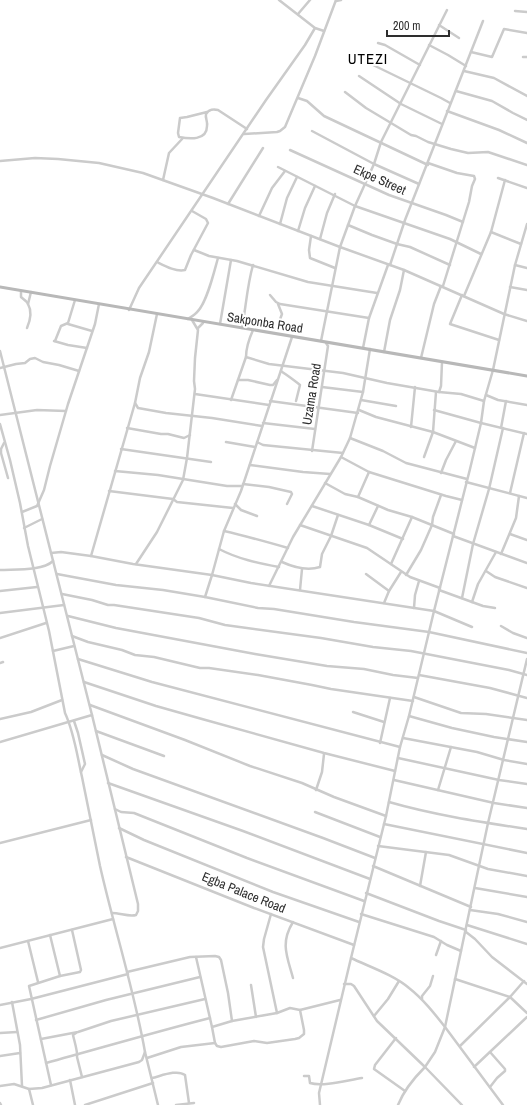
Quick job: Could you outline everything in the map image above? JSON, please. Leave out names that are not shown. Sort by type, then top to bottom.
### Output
[{"type":"main road","name":"Sakponba Road","points":[[0,287],[527,376]]},
{"type":"street","points":[[298,14],[310,0]]},
{"type":"street","points":[[244,134],[277,132],[283,129],[298,98],[336,0],[341,0]]},
{"type":"street","points":[[282,1],[315,28],[324,31]]},
{"type":"street","points":[[320,341],[340,247],[355,206],[374,164],[381,142],[447,10]]},
{"type":"street","points":[[514,11],[527,12]]},
{"type":"street","points":[[363,348],[369,318],[377,293],[483,21]]},
{"type":"street","points":[[439,25],[460,38]]},
{"type":"street","points":[[129,310],[136,293],[305,45],[315,28]]},
{"type":"street","points":[[471,52],[492,57],[504,29],[527,33]]},
{"type":"street","points":[[378,43],[385,45],[420,65]]},
{"type":"street","points":[[429,45],[466,66]]},
{"type":"street","points":[[371,64],[450,103]]},
{"type":"street","points":[[464,71],[497,79],[527,96]]},
{"type":"street","points":[[359,76],[401,104],[442,124]]},
{"type":"street","points":[[456,90],[492,100],[513,114],[527,120]]},
{"type":"street","points":[[345,92],[366,108],[391,122],[407,134],[462,152],[488,152],[527,165]]},
{"type":"street","points":[[298,98],[307,101],[324,116],[428,164],[475,177],[450,265],[434,304],[421,358]]},
{"type":"street","points":[[207,112],[207,128],[204,135],[196,138],[179,137],[180,118],[211,110],[218,110],[247,129]]},
{"type":"street","points":[[447,111],[499,130],[527,143]]},
{"type":"street","points":[[312,130],[374,164],[419,184]]},
{"type":"street","points":[[163,180],[169,153],[183,138]]},
{"type":"street","points":[[228,204],[263,148]]},
{"type":"street","name":"Ekpe Street","points":[[290,150],[389,195],[463,222]]},
{"type":"street","points":[[0,161],[35,158],[58,159],[99,163],[143,173],[203,194],[404,270],[504,314],[527,321]]},
{"type":"street","points":[[278,167],[315,186],[335,194],[355,206],[457,242],[481,254]]},
{"type":"street","points":[[259,216],[272,188],[285,171]]},
{"type":"street","points":[[280,224],[287,198],[297,177]]},
{"type":"street","points":[[498,178],[527,188]]},
{"type":"street","points":[[499,340],[450,324],[491,232],[505,180]]},
{"type":"street","points":[[298,231],[305,208],[315,186]]},
{"type":"street","points":[[320,239],[327,213],[335,194]]},
{"type":"street","points":[[158,262],[168,267],[184,271],[187,268],[194,250],[208,223],[206,219],[192,211]]},
{"type":"street","points":[[320,1105],[319,1093],[336,1026],[340,1000],[386,816],[400,748],[414,697],[423,654],[481,423],[484,401],[493,370],[515,265],[527,224]]},
{"type":"street","points":[[348,225],[397,244],[410,247],[450,265]]},
{"type":"street","points":[[491,232],[522,244]]},
{"type":"street","points":[[311,236],[308,254],[310,258],[335,268]]},
{"type":"street","points":[[194,250],[218,258],[253,265],[308,282],[377,293]]},
{"type":"street","points":[[188,319],[200,309],[209,289],[218,258]]},
{"type":"street","points":[[220,325],[231,260]]},
{"type":"street","points":[[242,328],[249,280],[253,265]]},
{"type":"street","points":[[515,265],[527,268]]},
{"type":"street","points":[[384,352],[390,320],[400,290],[404,270]]},
{"type":"street","points":[[510,287],[527,290]]},
{"type":"street","points":[[21,291],[21,296],[28,304]]},
{"type":"street","points":[[27,328],[30,313],[28,304],[31,292]]},
{"type":"street","points":[[270,295],[278,304],[282,314],[278,325]]},
{"type":"street","points":[[67,324],[71,316],[74,300]]},
{"type":"street","points":[[22,512],[38,505],[44,490],[66,411],[87,348],[99,304]]},
{"type":"street","points":[[278,304],[327,313],[369,318]]},
{"type":"street","points":[[91,556],[135,403],[140,378],[149,352],[156,314]]},
{"type":"street","points":[[136,564],[157,532],[183,480],[195,394],[197,328],[192,320]]},
{"type":"street","points":[[197,328],[203,323]]},
{"type":"street","points":[[87,348],[54,341],[61,326],[67,324],[92,331]]},
{"type":"street","points":[[232,400],[253,330]]},
{"type":"street","points":[[205,597],[224,531],[250,465],[292,336]]},
{"type":"street","name":"Uzama Road","points":[[312,451],[328,346],[326,342]]},
{"type":"street","points":[[269,586],[300,525],[341,457],[350,438],[363,392],[370,349]]},
{"type":"street","points":[[0,351],[90,705],[138,910],[134,916],[121,913],[112,913]]},
{"type":"street","points":[[246,357],[269,364],[324,370],[438,392],[461,394],[484,401]]},
{"type":"street","points":[[0,368],[25,363],[34,358],[43,362],[79,371]]},
{"type":"street","points":[[424,457],[433,432],[434,410],[438,392],[441,387],[442,362]]},
{"type":"street","points":[[281,371],[300,385],[296,401]]},
{"type":"street","points":[[238,380],[248,380],[270,385],[273,385],[278,380]]},
{"type":"street","points":[[322,387],[363,392]]},
{"type":"street","points":[[411,427],[415,387]]},
{"type":"street","points":[[195,394],[232,400],[358,412],[433,432],[475,448]]},
{"type":"street","points":[[486,395],[527,405]]},
{"type":"street","points":[[361,400],[396,406]]},
{"type":"street","points":[[462,598],[473,544],[489,489],[506,401]]},
{"type":"street","points":[[135,403],[138,408],[166,413],[263,425],[315,429]]},
{"type":"street","points":[[0,415],[37,410],[66,411]]},
{"type":"street","points":[[434,410],[525,433],[510,493]]},
{"type":"street","points":[[0,424],[10,460],[37,587],[53,650],[64,713],[69,722],[81,772],[113,919],[158,1105]]},
{"type":"street","points":[[127,428],[184,438],[190,435]]},
{"type":"street","points":[[350,438],[383,451],[406,463],[466,480],[489,489],[527,498]]},
{"type":"street","points":[[441,473],[456,441]]},
{"type":"street","points":[[226,442],[255,447]]},
{"type":"street","points":[[257,442],[263,445],[343,453]]},
{"type":"street","points":[[5,443],[1,447],[1,453],[8,478]]},
{"type":"street","points":[[121,449],[211,462]]},
{"type":"street","points":[[341,457],[369,472],[441,495],[462,500]]},
{"type":"street","points":[[250,465],[330,474]]},
{"type":"street","points":[[115,471],[158,475],[227,486],[269,486],[291,492],[292,494],[287,504]]},
{"type":"street","points":[[358,498],[369,472]]},
{"type":"street","points":[[325,483],[345,494],[412,517],[473,544],[527,563]]},
{"type":"street","points":[[109,491],[173,498],[178,502],[233,508]]},
{"type":"street","points":[[406,575],[421,550],[432,525],[433,517],[441,495]]},
{"type":"street","points":[[501,554],[516,518],[519,496]]},
{"type":"street","points":[[235,504],[241,510],[257,516]]},
{"type":"street","points":[[312,506],[369,525],[384,533],[403,539]]},
{"type":"street","points":[[369,525],[378,506]]},
{"type":"street","points":[[281,562],[302,568],[320,568],[322,554],[331,536],[338,515]]},
{"type":"street","points":[[391,564],[412,517]]},
{"type":"street","points":[[24,528],[42,518]]},
{"type":"street","points":[[300,525],[367,548],[406,575],[472,602],[495,608]]},
{"type":"street","points":[[224,531],[288,548]]},
{"type":"street","points":[[510,534],[527,540]]},
{"type":"street","points":[[219,549],[232,556],[247,561],[279,567]]},
{"type":"street","points":[[52,553],[61,552],[91,556],[212,575],[269,586],[434,611],[472,627]]},
{"type":"street","points":[[472,602],[478,584],[496,552]]},
{"type":"street","points":[[0,570],[34,568],[48,565],[54,561]]},
{"type":"street","points":[[300,590],[302,568]]},
{"type":"street","points":[[486,571],[495,577],[527,588]]},
{"type":"street","points":[[384,603],[389,591],[401,572]]},
{"type":"street","points":[[57,574],[116,585],[205,597],[258,608],[274,609],[429,632],[527,653]]},
{"type":"street","points":[[366,574],[389,591]]},
{"type":"street","points":[[414,608],[415,595],[419,581]]},
{"type":"street","points":[[0,591],[37,587]]},
{"type":"street","points":[[62,594],[92,600],[108,606],[120,606],[199,618],[225,625],[328,639],[373,647],[411,651],[509,670],[526,675]]},
{"type":"street","points":[[0,613],[64,604]]},
{"type":"street","points":[[68,616],[116,628],[255,654],[327,666],[364,669],[393,675],[418,676],[490,688],[527,698]]},
{"type":"street","points":[[0,638],[18,631],[42,626],[46,623]]},
{"type":"street","points":[[501,626],[513,633],[527,638]]},
{"type":"street","points":[[72,636],[135,655],[154,657],[200,668],[258,675],[331,689],[413,701]]},
{"type":"street","points":[[53,650],[74,646]]},
{"type":"street","points":[[78,659],[159,684],[320,725],[400,748]]},
{"type":"street","points":[[398,1105],[405,1091],[425,1067],[435,1052],[445,1027],[488,823],[500,780],[519,696],[526,675],[527,659]]},
{"type":"street","points":[[84,682],[156,706],[324,754],[395,771]]},
{"type":"street","points":[[414,697],[461,713],[486,714],[527,720]]},
{"type":"street","points":[[380,743],[390,698]]},
{"type":"street","points":[[0,719],[31,712],[62,700]]},
{"type":"street","points":[[90,705],[386,816]]},
{"type":"street","points":[[353,712],[384,722]]},
{"type":"street","points":[[0,742],[92,715]]},
{"type":"street","points":[[409,716],[452,728],[527,742]]},
{"type":"street","points":[[74,721],[85,764],[81,772]]},
{"type":"street","points":[[96,731],[164,756]]},
{"type":"street","points":[[403,738],[477,752],[504,760],[527,764]]},
{"type":"street","points":[[438,790],[450,747]]},
{"type":"street","points":[[316,790],[322,772],[324,754]]},
{"type":"street","points":[[102,755],[132,769],[375,858]]},
{"type":"street","points":[[398,758],[500,780],[527,784]]},
{"type":"street","points":[[394,780],[494,803],[527,808]]},
{"type":"street","points":[[108,783],[243,831],[370,879]]},
{"type":"street","points":[[389,802],[416,809],[527,829]]},
{"type":"street","points":[[115,809],[121,812],[134,813],[247,858],[364,901]]},
{"type":"street","points":[[315,812],[380,836]]},
{"type":"street","points":[[0,843],[91,820]]},
{"type":"street","points":[[384,824],[527,853]]},
{"type":"street","points":[[119,828],[144,840],[273,892],[360,922]]},
{"type":"street","points":[[378,846],[449,855],[480,866],[527,876]]},
{"type":"street","points":[[420,886],[426,852]]},
{"type":"street","name":"Egba Palace Road","points":[[126,857],[354,945]]},
{"type":"street","points":[[373,866],[471,908],[527,922]]},
{"type":"street","points":[[475,888],[527,898]]},
{"type":"street","points":[[366,893],[466,931],[492,957],[527,984]]},
{"type":"street","points":[[271,914],[263,946],[277,1012]]},
{"type":"street","points":[[361,914],[434,937],[461,951]]},
{"type":"street","points":[[0,948],[113,919]]},
{"type":"street","points":[[293,922],[288,933],[285,950],[293,978]]},
{"type":"street","points":[[467,925],[527,944]]},
{"type":"street","points":[[51,1085],[29,986],[38,982],[80,972],[81,970],[72,930]]},
{"type":"street","points":[[50,935],[60,976]]},
{"type":"street","points":[[28,941],[38,982]]},
{"type":"street","points":[[436,955],[441,941]]},
{"type":"street","points":[[0,1005],[31,999],[190,957],[215,956],[219,957],[221,960],[232,1021]]},
{"type":"street","points":[[196,957],[215,1042],[218,1046],[221,1047],[254,1041],[267,1042],[299,1038],[304,1033],[300,1010]]},
{"type":"street","points":[[351,958],[399,981],[422,1000],[460,1046],[503,1105]]},
{"type":"street","points":[[422,1000],[422,996],[430,986],[433,976]]},
{"type":"street","points":[[36,1020],[200,977]]},
{"type":"street","points":[[455,979],[510,997],[527,1013]]},
{"type":"street","points":[[374,1016],[388,999],[399,981]]},
{"type":"street","points":[[460,1046],[510,997],[524,981]]},
{"type":"street","points":[[344,984],[351,984],[354,986],[374,1016],[462,1105]]},
{"type":"street","points":[[251,986],[256,1017]]},
{"type":"street","points":[[41,1039],[78,1032],[111,1021],[205,999]]},
{"type":"street","points":[[212,1027],[290,1008],[300,1010],[340,1000]]},
{"type":"street","points":[[12,1002],[20,1052],[22,1086]]},
{"type":"street","points":[[474,1067],[527,1017]]},
{"type":"street","points":[[46,1063],[142,1035],[210,1018]]},
{"type":"street","points":[[82,1077],[73,1035],[107,1023]]},
{"type":"street","points":[[0,1033],[17,1032]]},
{"type":"street","points":[[396,1038],[375,1065],[374,1069],[405,1091]]},
{"type":"street","points":[[147,1058],[181,1047],[215,1042]]},
{"type":"street","points":[[0,1056],[20,1052]]},
{"type":"street","points":[[142,1060],[145,1052]]},
{"type":"street","points":[[490,1052],[505,1068],[505,1071],[490,1087]]},
{"type":"street","points":[[0,1086],[14,1084],[29,1089],[42,1088],[142,1060],[148,1063]]},
{"type":"street","points":[[152,1078],[176,1073],[185,1074],[189,1103]]},
{"type":"street","points":[[304,1076],[309,1076],[310,1083],[321,1084],[362,1078]]},
{"type":"street","points":[[70,1080],[75,1105]]},
{"type":"street","points":[[85,1105],[153,1083]]},
{"type":"street","points":[[29,1089],[33,1105]]},
{"type":"street","points":[[176,1105],[194,1103]]},
{"type":"district","name":"UTEZI","points":[[368,59]]}]
